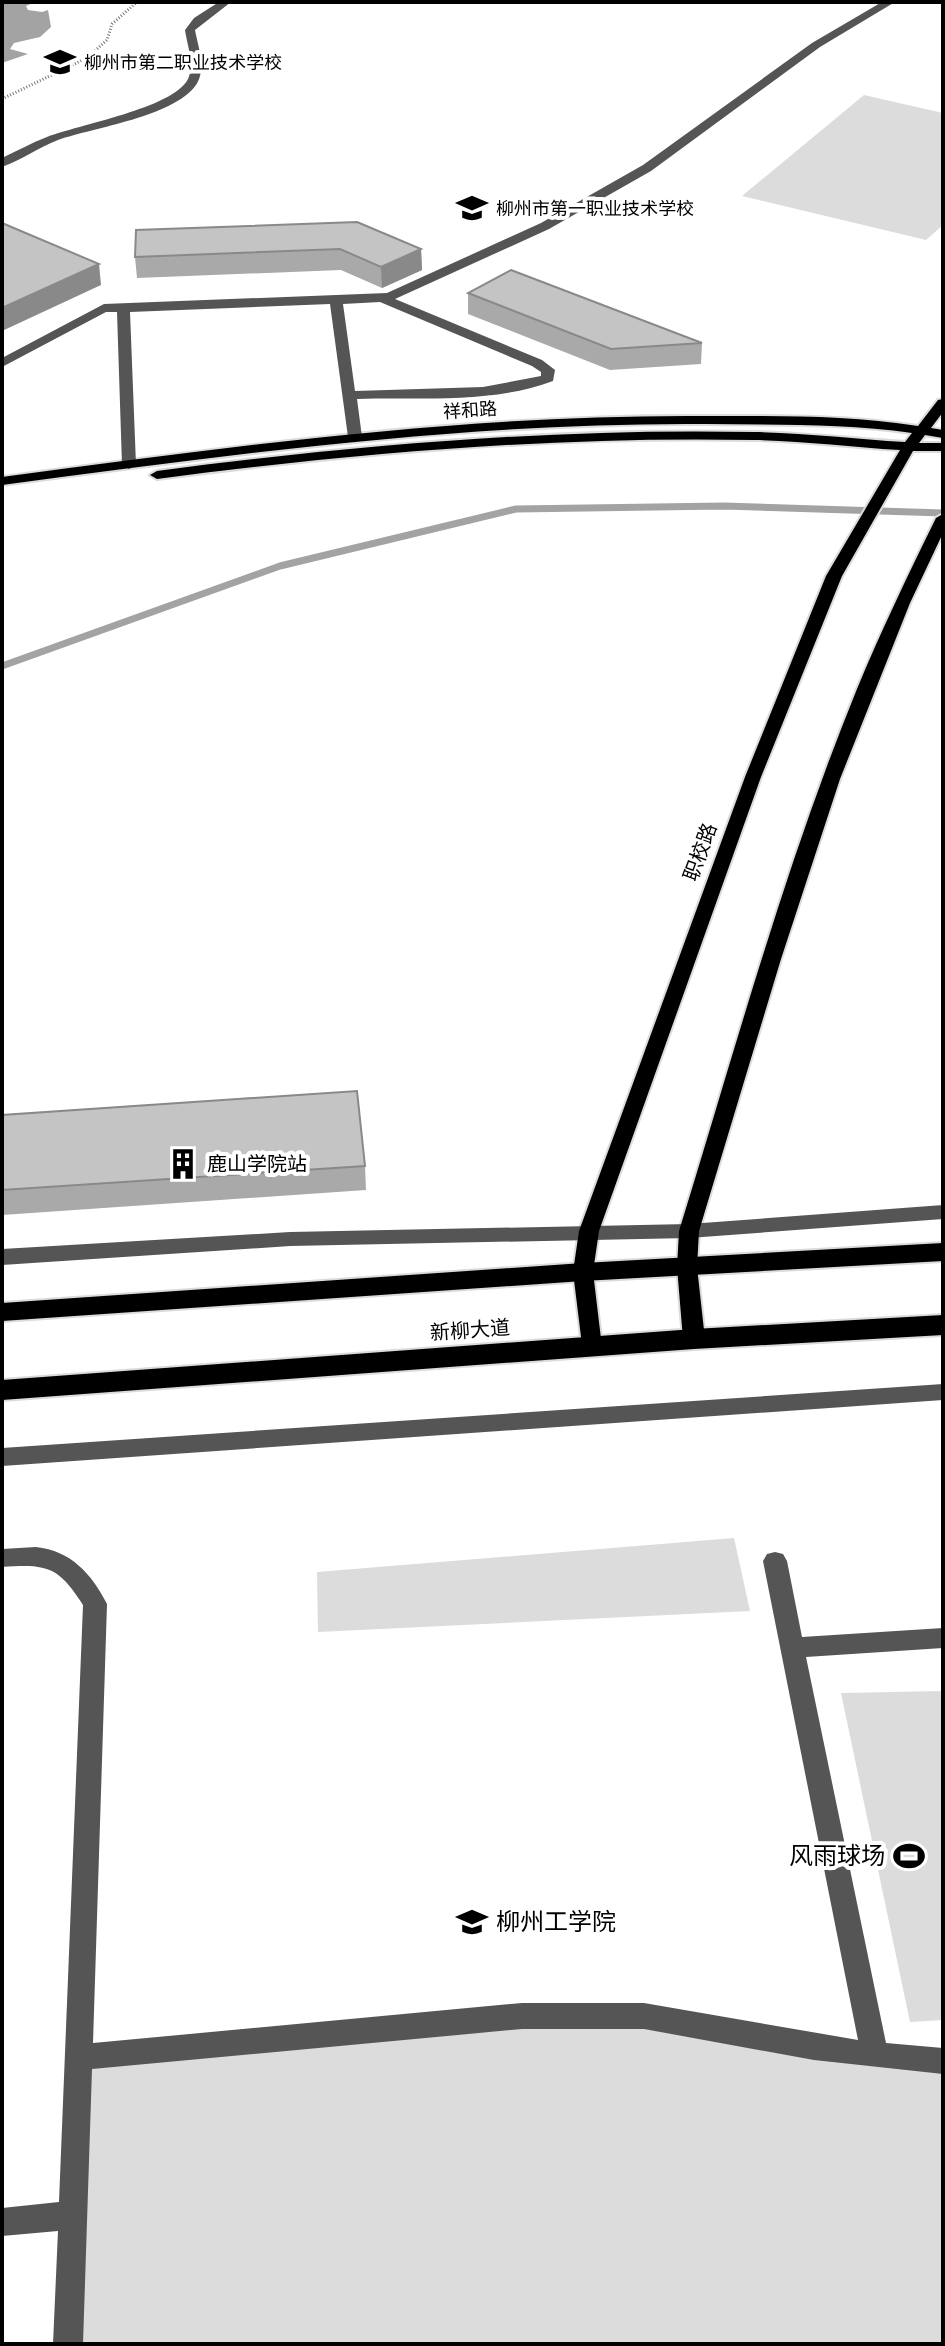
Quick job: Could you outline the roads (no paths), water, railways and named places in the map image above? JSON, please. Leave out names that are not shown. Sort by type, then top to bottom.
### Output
[{"type":"highway","points":[[2,1312],[583,1272],[943,1252]]},
{"type":"highway","name":"新柳大道","points":[[2,1390],[694,1339],[943,1325]]},
{"type":"main road","name":"职校路","points":[[591,1347],[583,1272],[589,1231],[753,777],[834,576],[908,448],[943,403]]},
{"type":"main road","name":"祥和路","points":[[2,481],[355,437],[606,419],[811,419],[924,429],[943,434]]},
{"type":"main road","name":"祥和路","points":[[2,494],[304,456],[529,439],[651,436],[814,438],[908,448],[943,447]]},
{"type":"main road","points":[[694,1339],[687,1267],[689,1231],[826,789],[905,591],[943,518]]},
{"type":"street","points":[[2,163],[50,139],[148,109],[176,96],[190,85],[198,68],[190,30],[198,20],[226,2]]},
{"type":"street","points":[[2,363],[104,308],[382,298],[444,274],[545,226],[647,168],[816,45],[890,2]]},
{"type":"street","points":[[349,395],[499,389],[537,385],[548,378],[548,370],[537,363],[382,298]]},
{"type":"street","points":[[336,300],[355,437]]},
{"type":"street","points":[[123,308],[129,465]]},
{"type":"street","points":[[2,1257],[290,1239],[689,1231],[943,1212]]},
{"type":"street","points":[[2,1457],[943,1392]]},
{"type":"street","points":[[2,1558],[42,1555],[74,1570],[95,1604],[68,2344]]},
{"type":"street","points":[[775,1561],[875,2055]]},
{"type":"street","points":[[792,1648],[943,1638]]},
{"type":"street","points":[[78,2057],[522,2016],[644,2016],[875,2055],[943,2061]]},
{"type":"street","points":[[2,2222],[73,2215]]},
{"type":"waterway","points":[[2,666],[280,566],[516,509],[724,506],[943,513]]},
{"type":"place","name":"柳州市第二职业技术学校","points":[[60,62]]},
{"type":"place","name":"柳州市第一职业技术学校","points":[[472,208]]},
{"type":"place","name":"鹿山学院站","points":[[183,1164]]},
{"type":"place","name":"风雨球场","points":[[909,1856]]},
{"type":"place","name":"柳州工学院","points":[[472,1922]]}]
